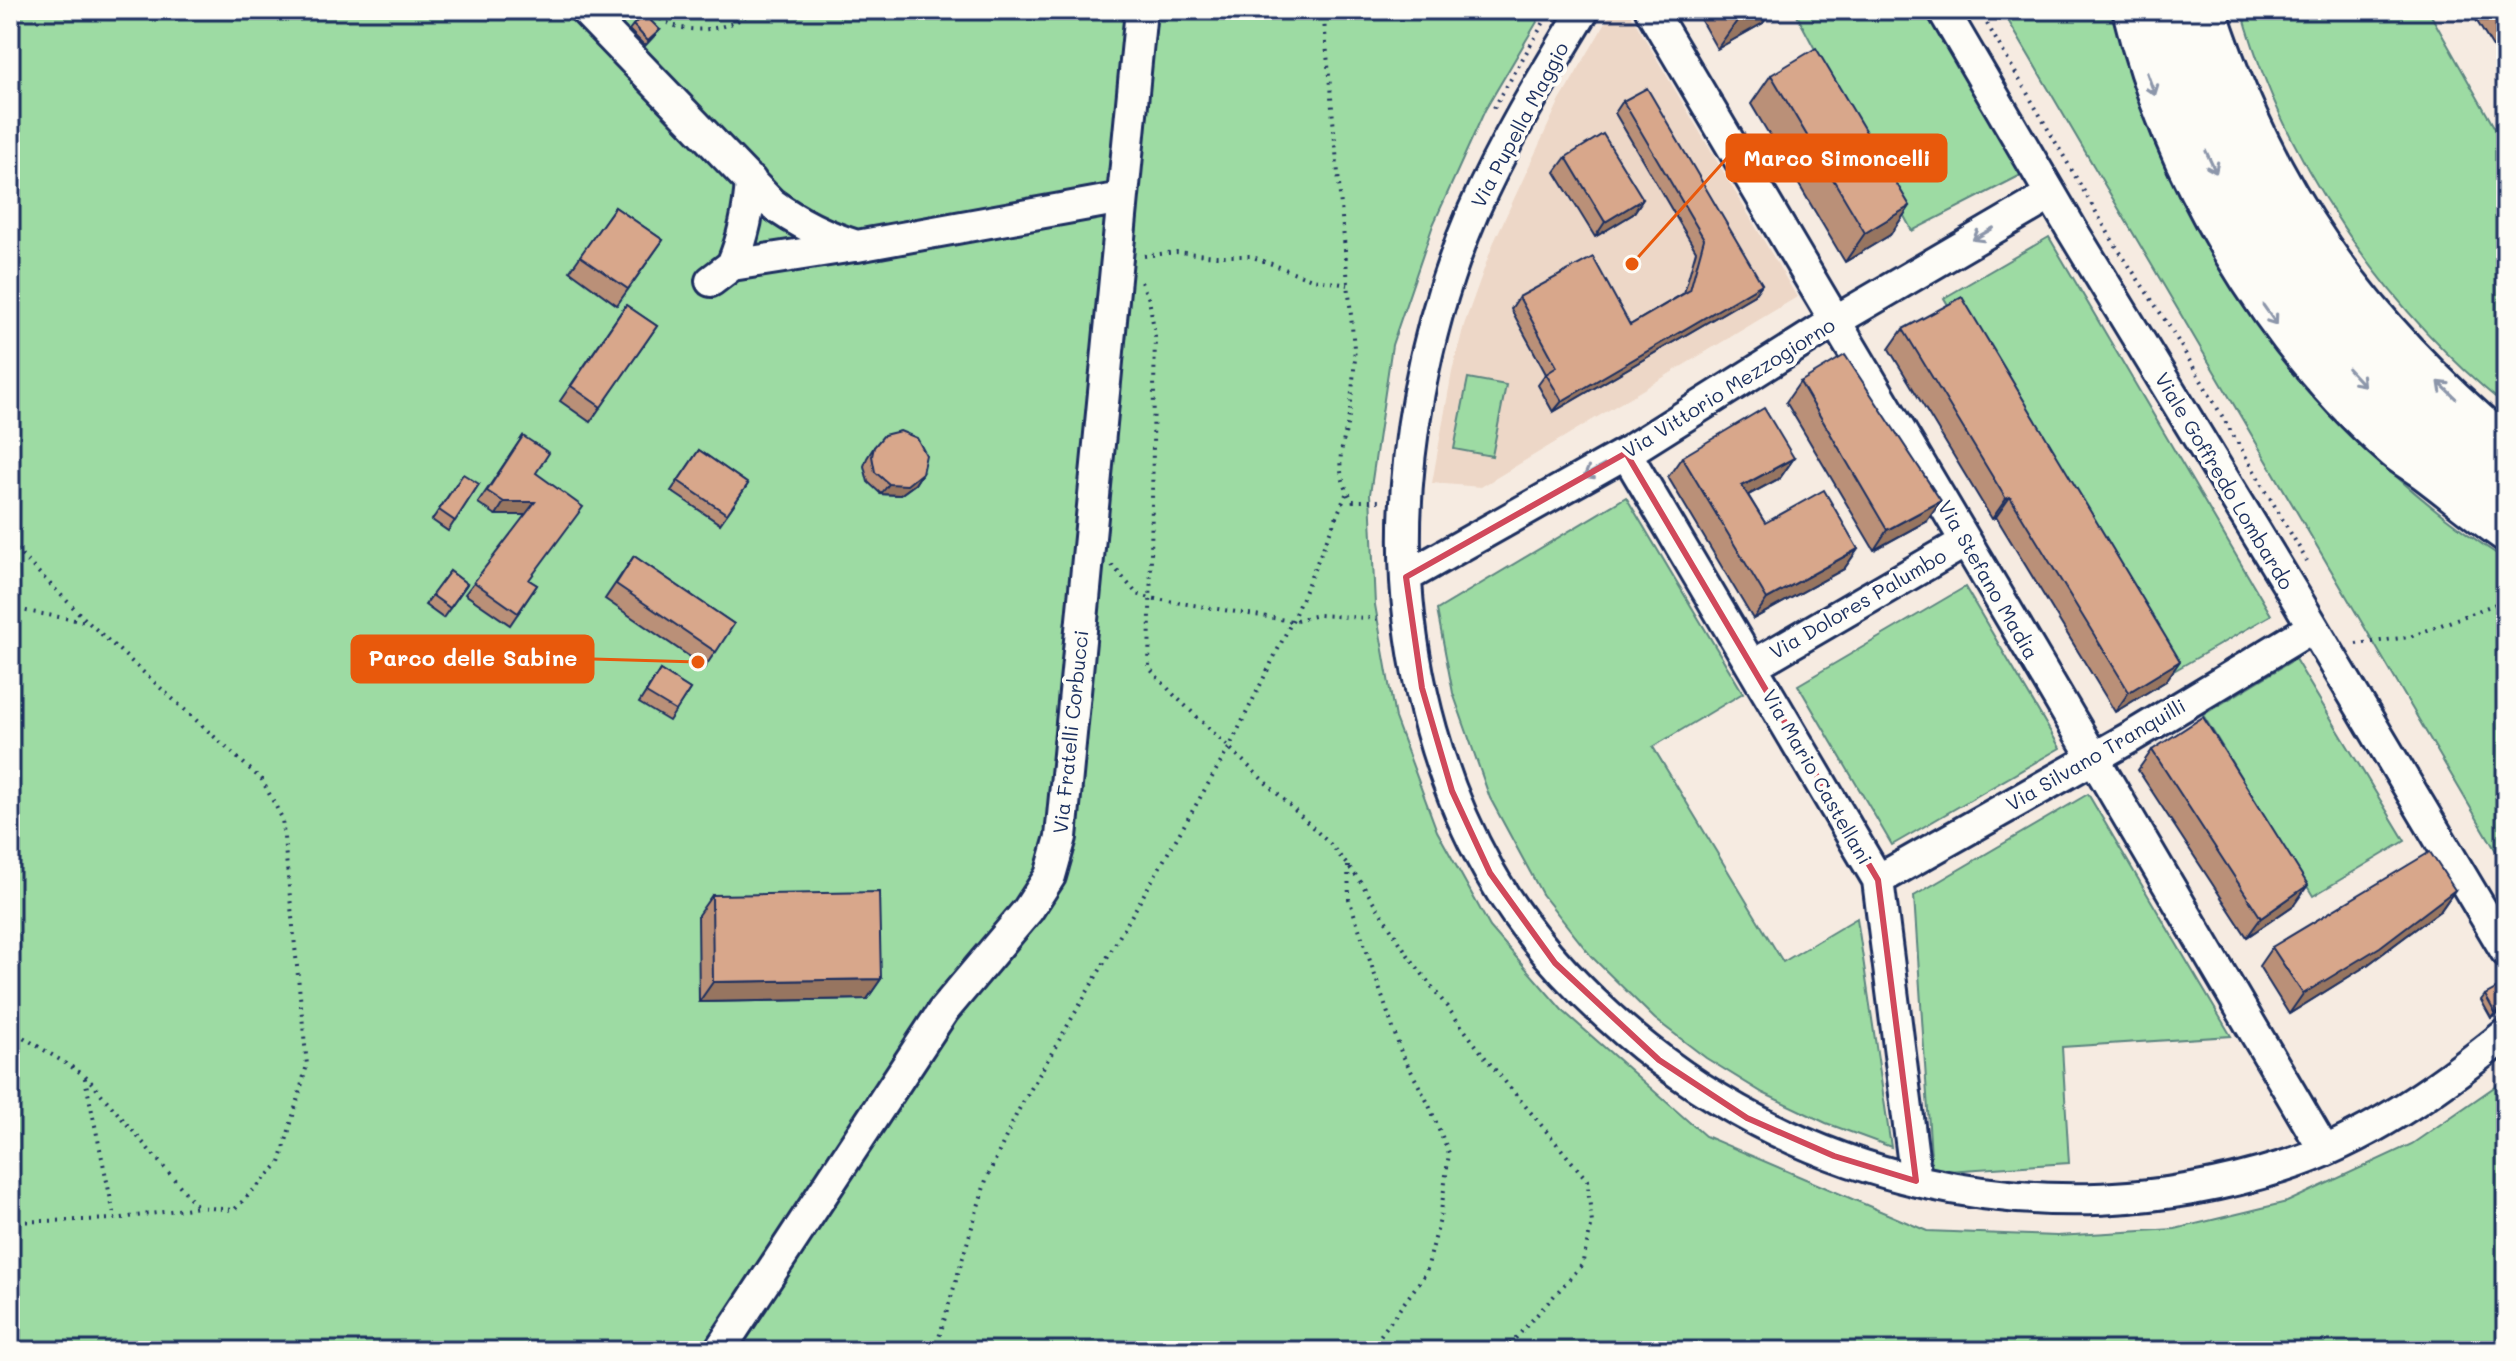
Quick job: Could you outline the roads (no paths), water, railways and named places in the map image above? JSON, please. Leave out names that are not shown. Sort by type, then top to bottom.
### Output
[{"type":"street","points":[[585,10],[771,203],[799,223],[829,238],[857,246]]},
{"type":"street","name":"Via Fratelli Corbucci","points":[[719,1351],[943,1011],[1028,910],[1050,876],[1061,837],[1123,251],[1122,198],[1141,10]]},
{"type":"street","name":"Via Pupella Maggio","points":[[1584,10],[1528,102],[1499,157],[1473,213],[1440,301],[1420,389],[1407,484],[1406,577],[1422,688],[1436,744],[1452,791],[1490,873],[1520,920],[1555,963],[1586,996],[1659,1060],[1747,1118],[1834,1156],[1916,1181],[2039,1198],[2128,1198],[2165,1194],[2287,1166],[2391,1117],[2506,1034]]},
{"type":"street","name":"Via Stefano Madia","points":[[1651,10],[1837,320],[2324,1150]]},
{"type":"street","name":"Viale Goffredo Lombardo","points":[[1943,10],[2506,951]]},
{"type":"street","points":[[2128,10],[2151,87],[2187,174],[2209,217],[2264,306],[2301,357],[2395,455],[2506,537]]},
{"type":"street","points":[[2156,10],[2174,73],[2223,187],[2277,278],[2311,325],[2411,434],[2506,473]]},
{"type":"street","points":[[2186,10],[2197,50],[2221,111],[2248,171],[2287,243],[2345,323],[2421,403],[2506,503]]},
{"type":"street","points":[[2211,10],[2227,57],[2265,144],[2303,213],[2351,284],[2395,337],[2451,395],[2506,443],[2468,459]]},
{"type":"street","points":[[751,181],[743,238],[721,273],[1122,198]]},
{"type":"street","name":"Via Vittorio Mezzogiorno","points":[[1406,577],[1626,453],[1837,320],[2051,195]]},
{"type":"street","name":"Via Mario Castellani","points":[[1626,453],[1878,880],[1916,1181]]},
{"type":"street","points":[[2461,505],[2468,459]]},
{"type":"street","name":"Via Dolores Palumbo","points":[[1752,666],[1965,542]]},
{"type":"street","name":"Via Silvano Tranquilli","points":[[1878,880],[2093,758],[2313,627]]},
{"type":"place","name":"Marco Simoncelli","points":[[1632,264]]},
{"type":"place","name":"Parco delle Sabine","points":[[698,662]]}]
